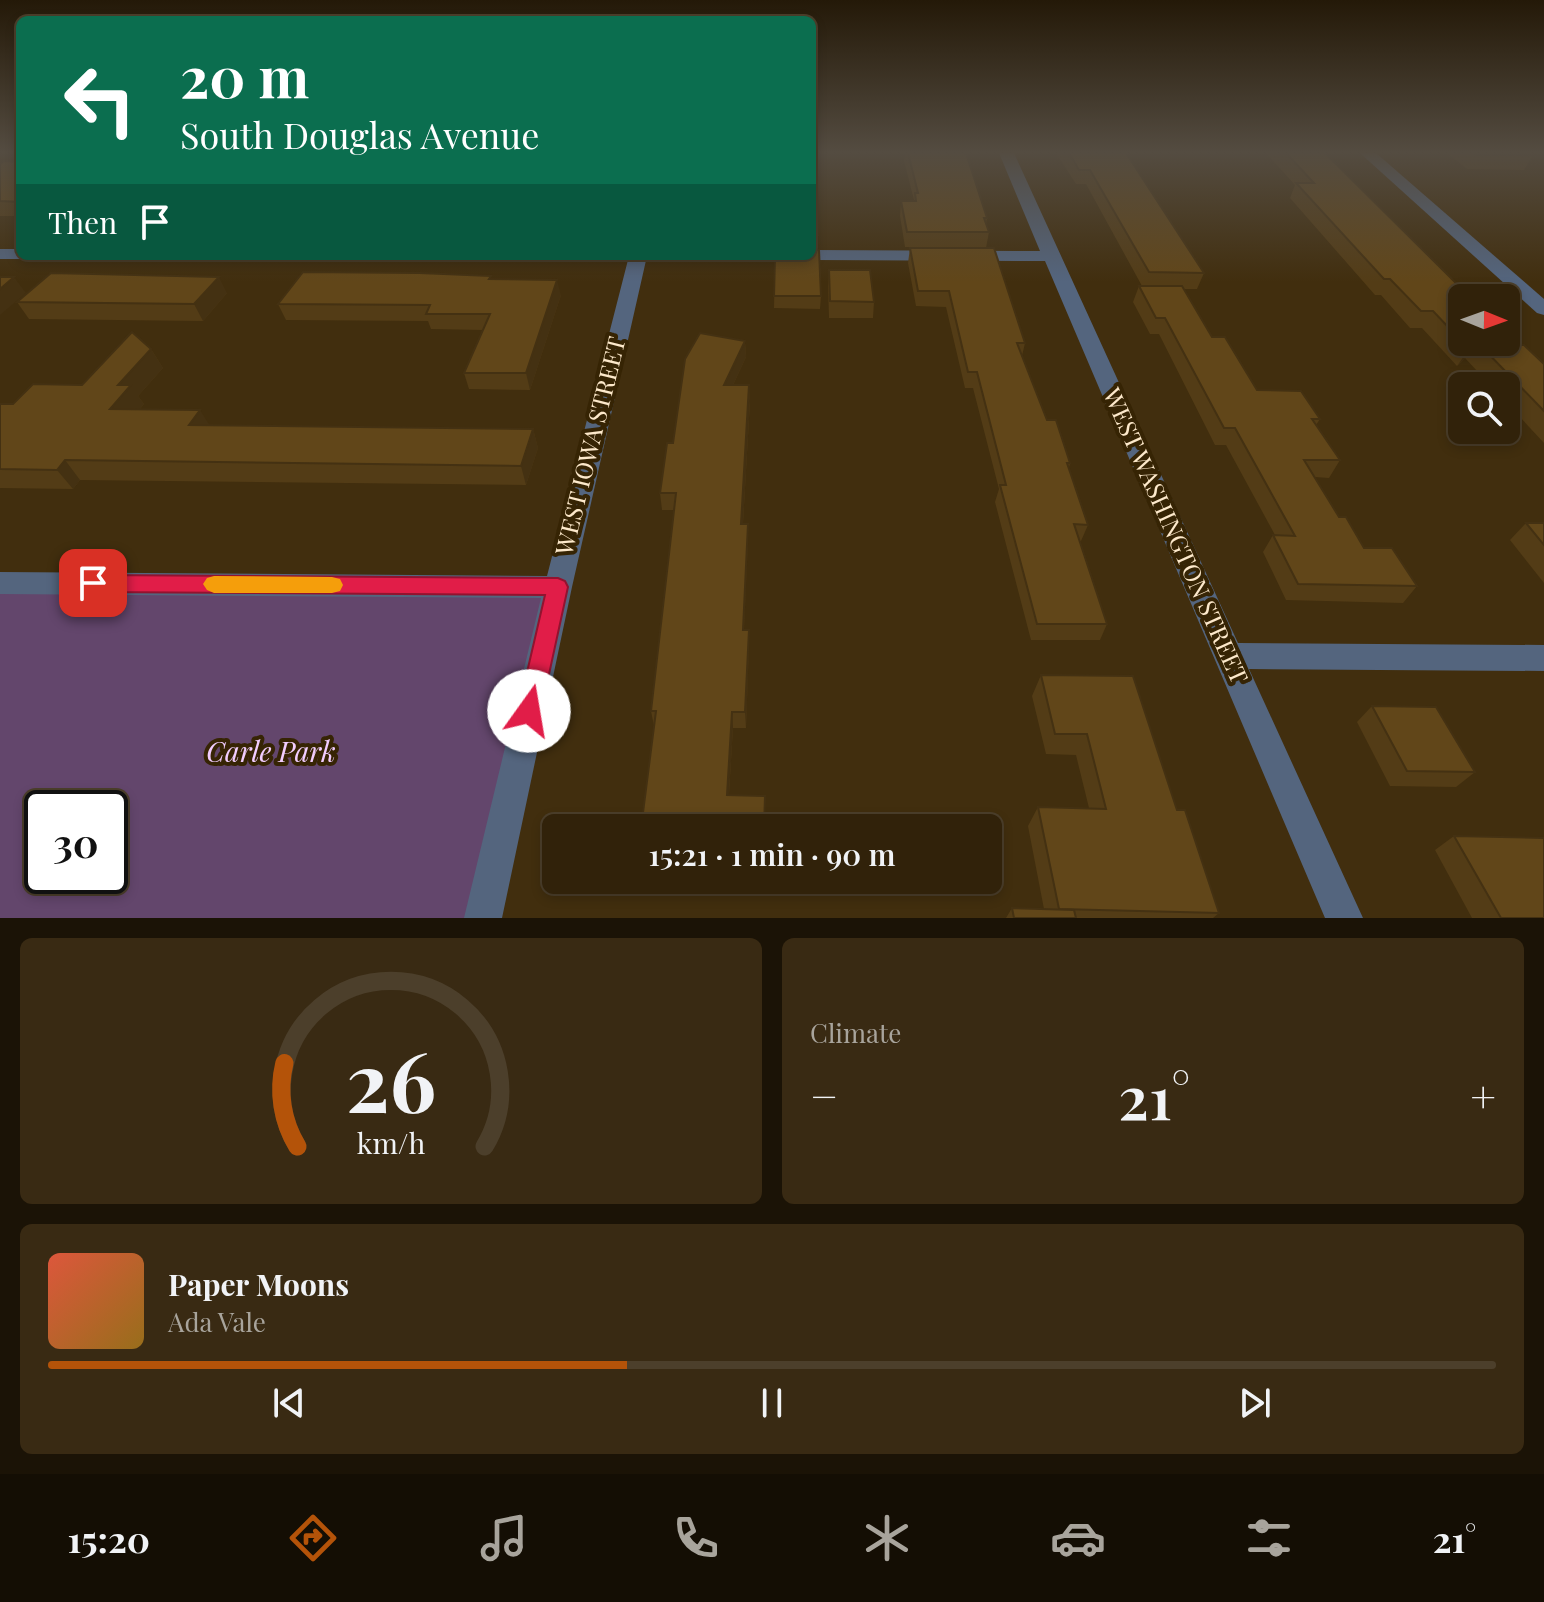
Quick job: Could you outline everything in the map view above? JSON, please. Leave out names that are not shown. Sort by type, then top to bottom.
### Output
[{"type":"street","name":"WEST WASHINGTON STREET","points":[[1025,196],[1344,918]]},
{"type":"street","points":[[1416,196],[1544,309]]},
{"type":"street","points":[[816,255],[1051,256]]},
{"type":"street","name":"WEST IOWA STREET","points":[[483,918],[558,587],[637,260]]},
{"type":"street","points":[[0,583],[558,587]]},
{"type":"street","points":[[1228,656],[1544,658]]},
{"type":"green space","name":"Carle Park","points":[[0,584],[558,587],[475,918],[0,918]]},
{"type":"building","points":[[0,196],[16,196],[16,202],[0,201]]},
{"type":"building","points":[[915,196],[980,196],[989,232],[907,232],[901,201],[916,201]]},
{"type":"building","points":[[1105,196],[1154,196],[1204,273],[1149,272]]},
{"type":"building","points":[[1308,196],[1368,196],[1457,284],[1448,284],[1448,327],[1433,311],[1421,311],[1390,279],[1384,279]]},
{"type":"building","points":[[816,200],[817,200],[816,235]]},
{"type":"building","points":[[910,248],[994,248],[1025,343],[1017,343],[1047,420],[1056,420],[1070,463],[1067,463],[1088,525],[1074,524],[1107,624],[1037,624],[1000,485],[1006,485],[977,372],[968,372],[949,291],[918,291]]},
{"type":"building","points":[[816,249],[819,250],[821,296],[774,296],[775,260],[816,260]]},
{"type":"building","points":[[829,270],[870,270],[874,302],[830,301]]},
{"type":"building","points":[[303,272],[420,273],[491,276],[489,279],[557,280],[526,373],[464,373],[490,314],[426,314],[430,305],[278,304]]},
{"type":"building","points":[[51,273],[219,277],[194,304],[17,302]]},
{"type":"building","points":[[0,277],[14,277],[0,289]]},
{"type":"building","points":[[1139,286],[1182,286],[1212,337],[1225,337],[1257,390],[1301,391],[1320,419],[1312,419],[1340,460],[1304,460],[1339,517],[1346,517],[1364,548],[1392,548],[1417,586],[1298,584],[1273,535],[1295,536],[1235,428],[1224,428],[1165,318],[1156,318]]},
{"type":"building","points":[[132,332],[151,349],[118,385],[131,385],[110,409],[200,410],[189,425],[533,429],[521,466],[65,460],[57,470],[0,469],[0,404],[13,404],[33,384],[82,385]]},
{"type":"building","points":[[700,333],[745,341],[724,385],[749,385],[741,524],[748,524],[743,630],[749,630],[745,712],[732,712],[727,795],[765,796],[764,814],[643,814],[656,711],[651,711],[676,493],[660,493],[667,443],[673,443],[685,359]]},
{"type":"building","points":[[1520,345],[1524,345],[1544,364],[1544,411],[1520,386],[1520,372],[1506,372],[1491,356],[1520,356]]},
{"type":"building","points":[[1526,523],[1544,523],[1544,545]]},
{"type":"building","points":[[1041,675],[1133,676],[1177,810],[1185,810],[1219,913],[1059,909],[1038,807],[1106,809],[1087,734],[1055,734]]},
{"type":"building","points":[[1372,706],[1436,707],[1475,772],[1407,771]]},
{"type":"building","points":[[1454,836],[1544,838],[1544,918],[1501,918]]},
{"type":"building","points":[[1012,908],[1074,910],[1076,918],[1014,918]]},
{"type":"slow traffic","points":[[214,584],[332,585]]},
{"type":"route","points":[[93,583],[558,587],[529,711]]}]
